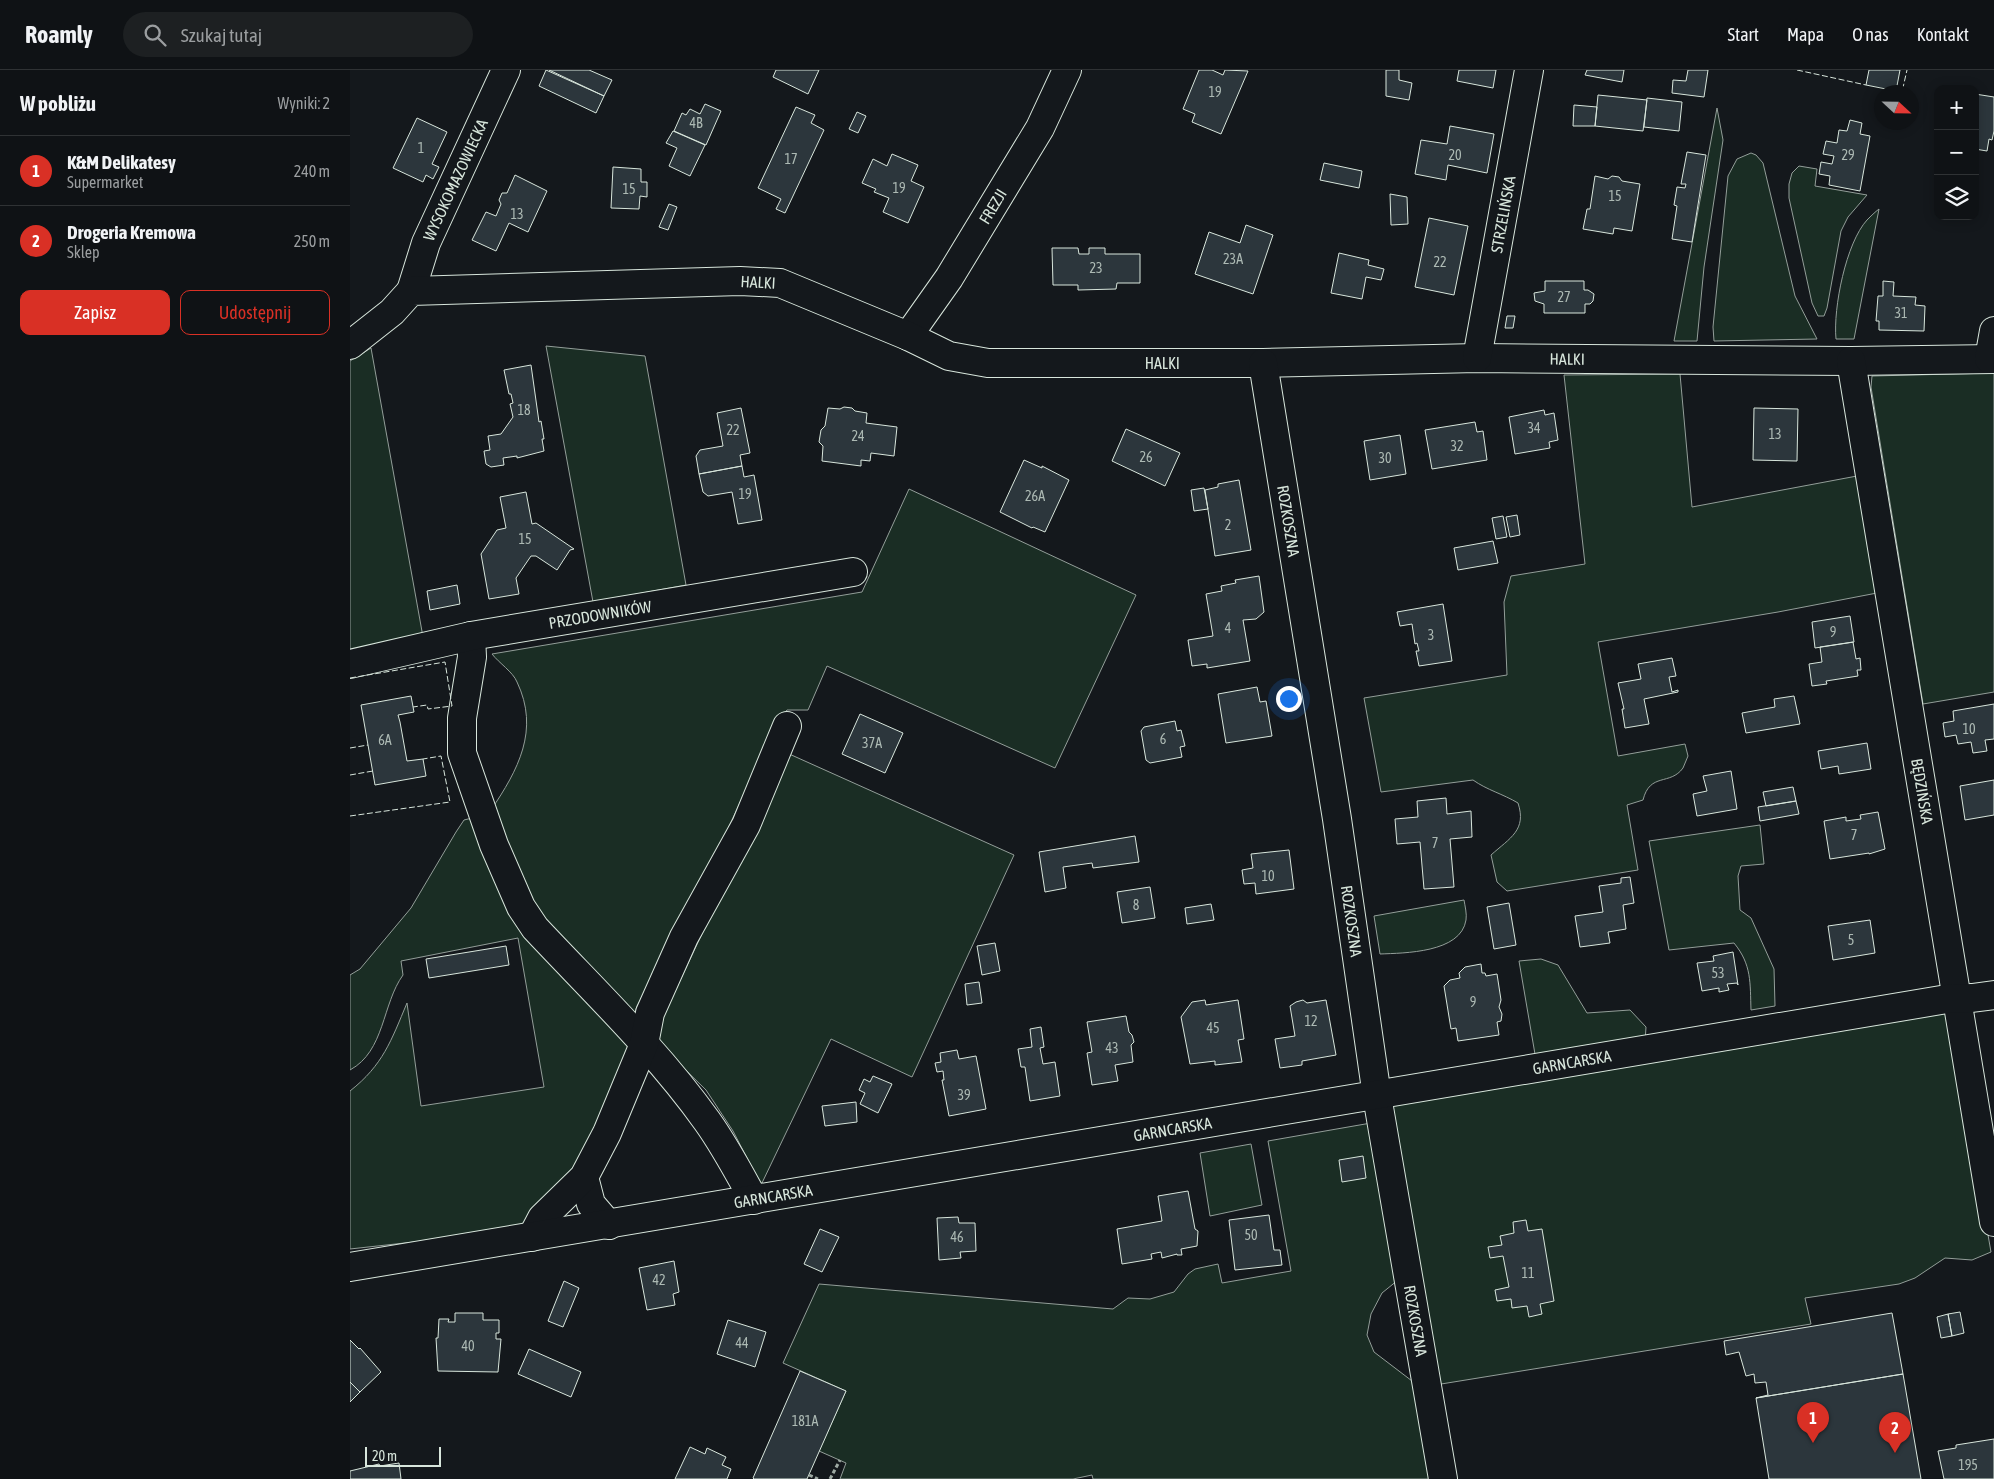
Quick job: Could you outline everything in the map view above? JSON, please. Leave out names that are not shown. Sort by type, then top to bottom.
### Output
[{"type":"street","name":"WYSOKOMAZOWIECKA","points":[[411,291],[426,243],[506,70]]},
{"type":"street","name":"FREZJI","points":[[908,336],[950,278],[1040,128],[1066,70]]},
{"type":"street","name":"STRZELIŃSKA","points":[[1477,358],[1529,70]]},
{"type":"street","name":"HALKI","points":[[411,291],[740,281],[780,283],[908,336],[950,356],[988,363],[1263,363],[1477,358],[1991,360]]},
{"type":"street","points":[[357,340],[392,312],[411,291]]},
{"type":"street","points":[[1991,360],[1994,331]]},
{"type":"street","name":"BĘDZIŃSKA","points":[[1851,360],[1994,1222]]},
{"type":"street","name":"ROZKOSZNA","points":[[1263,363],[1337,819],[1377,1096],[1443,1479]]},
{"type":"street","name":"PRZODOWNIKÓW","points":[[350,664],[472,636],[853,572]]},
{"type":"street","points":[[472,636],[472,657],[462,718],[462,753],[494,845],[521,907],[535,928],[654,1054],[706,1120],[729,1154],[754,1200]]},
{"type":"street","points":[[532,1237],[542,1218],[584,1176],[607,1133],[644,1044],[650,1013],[684,937],[746,824],[787,726]]},
{"type":"street","name":"GARNCARSKA","points":[[350,1267],[1956,999],[1994,995]]},
{"type":"street","points":[[584,1176],[591,1204],[609,1225]]},
{"type":"path","points":[[830,1479],[840,1460]]},
{"type":"path","points":[[809,1475],[818,1479]]},
{"type":"green space","points":[[1717,108],[1723,140],[1704,267],[1697,341],[1674,341]]},
{"type":"green space","points":[[1751,153],[1756,155],[1763,163],[1795,296],[1817,339],[1714,341],[1713,327],[1728,176],[1737,159]]},
{"type":"green space","points":[[1799,166],[1817,169],[1815,186],[1867,195],[1848,217],[1841,231],[1824,316],[1818,316],[1812,303],[1789,198],[1789,184],[1792,173]]},
{"type":"green space","points":[[1879,209],[1854,339],[1836,339],[1839,294],[1847,260],[1860,230],[1867,220]]},
{"type":"green space","points":[[546,346],[645,356],[686,585],[593,602]]},
{"type":"green space","points":[[371,348],[423,637],[350,654],[350,361]]},
{"type":"green space","points":[[1994,373],[1994,692],[1923,704],[1871,387],[1872,376]]},
{"type":"green space","points":[[1680,374],[1692,507],[1857,476],[1877,593],[1778,612],[1598,642],[1618,756],[1685,744],[1688,756],[1683,768],[1678,773],[1672,777],[1655,782],[1646,791],[1643,800],[1627,805],[1638,870],[1507,891],[1497,882],[1491,855],[1515,833],[1520,820],[1518,803],[1473,780],[1381,792],[1364,698],[1507,675],[1504,602],[1511,576],[1585,564],[1564,375]]},
{"type":"green space","points":[[909,489],[1136,595],[1055,768],[827,666],[808,710],[787,710],[779,719],[698,893],[637,1006],[632,1022],[528,901],[491,810],[517,765],[526,733],[524,700],[517,682],[492,654],[862,592]]},
{"type":"green space","points":[[787,753],[1014,855],[912,1077],[831,1039],[761,1185],[733,1131],[706,1090],[653,1038]]},
{"type":"green space","points":[[472,818],[629,1047],[599,1138],[523,1230],[350,1249],[350,1091],[371,1072],[378,1062],[391,1041],[407,1003],[421,1106],[544,1087],[518,938],[401,961],[403,975],[391,999],[377,1039],[361,1062],[350,1070],[350,975],[360,969],[411,908],[464,820]]},
{"type":"green space","points":[[1760,825],[1764,864],[1741,866],[1738,876],[1740,910],[1751,918],[1774,969],[1775,1006],[1751,1010],[1750,983],[1747,967],[1734,943],[1669,950],[1649,841]]},
{"type":"green space","points":[[1464,900],[1466,920],[1462,931],[1454,939],[1443,945],[1416,952],[1380,954],[1374,916]]},
{"type":"green space","points":[[1541,959],[1558,965],[1587,1013],[1630,1010],[1646,1027],[1645,1042],[1536,1060],[1519,961]]},
{"type":"green space","points":[[1939,1010],[1950,1017],[1991,1252],[1972,1260],[1945,1258],[1915,1278],[1899,1284],[1805,1298],[1811,1324],[1435,1385],[1391,1111],[1396,1100]]},
{"type":"green space","points":[[1371,1123],[1398,1280],[1382,1293],[1371,1314],[1367,1335],[1374,1352],[1416,1384],[1431,1479],[1093,1479],[1092,1475],[1073,1479],[840,1479],[846,1463],[819,1451],[846,1391],[783,1363],[819,1284],[1113,1309],[1128,1298],[1150,1299],[1174,1292],[1188,1274],[1195,1269],[1218,1264],[1222,1283],[1291,1271],[1268,1141]]},
{"type":"green space","points":[[1251,1144],[1262,1205],[1210,1216],[1200,1153]]},
{"type":"building","points":[[546,70],[604,96],[596,113],[539,86]]},
{"type":"building","points":[[549,70],[589,70],[612,80],[604,96]]},
{"type":"building","points":[[776,70],[819,70],[808,94],[773,77]]},
{"type":"building","points":[[1199,70],[1212,70],[1223,75],[1225,70],[1248,71],[1221,134],[1192,122],[1195,114],[1183,109]]},
{"type":"building","points":[[1386,70],[1399,70],[1399,80],[1412,83],[1409,100],[1386,96]]},
{"type":"building","points":[[1459,70],[1496,70],[1493,88],[1457,81]]},
{"type":"building","points":[[1587,70],[1624,70],[1622,82],[1585,75]]},
{"type":"building","points":[[1688,70],[1708,70],[1704,97],[1672,93],[1673,80],[1686,81]]},
{"type":"building","points":[[1869,70],[1900,70],[1897,85],[1874,85],[1874,87],[1866,85]]},
{"type":"building","points":[[1598,95],[1647,100],[1643,131],[1595,126]]},
{"type":"building","points":[[1979,95],[1994,97],[1994,131],[1992,140],[1989,139],[1987,151],[1979,150]]},
{"type":"building","points":[[1647,98],[1682,102],[1679,131],[1644,127]]},
{"type":"building","points":[[705,104],[721,111],[706,145],[674,131],[682,113],[686,115],[690,109],[700,114]]},
{"type":"building","points":[[1574,105],[1597,107],[1595,126],[1573,126]]},
{"type":"building","points":[[796,107],[815,115],[811,123],[824,130],[785,213],[776,209],[781,199],[758,188]]},
{"type":"building","points":[[857,112],[866,116],[858,133],[849,129]]},
{"type":"building","points":[[417,118],[447,132],[432,164],[439,167],[433,179],[426,175],[423,182],[393,168]]},
{"type":"building","points":[[1850,120],[1862,123],[1860,134],[1870,136],[1860,191],[1829,185],[1830,176],[1819,174],[1821,162],[1832,164],[1834,156],[1823,154],[1826,141],[1837,143],[1839,130],[1847,131]]},
{"type":"building","points":[[1450,126],[1494,134],[1487,173],[1448,165],[1446,180],[1415,174],[1421,140],[1447,144]]},
{"type":"building","points":[[673,131],[705,145],[690,176],[669,166],[677,148],[666,143]]},
{"type":"building","points":[[1687,152],[1706,155],[1692,242],[1672,239],[1677,206],[1674,205],[1677,187],[1685,188],[1686,184],[1681,184]]},
{"type":"building","points":[[892,154],[918,165],[911,181],[924,187],[908,223],[883,212],[889,198],[874,192],[876,189],[862,183],[873,159],[887,166]]},
{"type":"building","points":[[1324,163],[1362,171],[1359,188],[1320,180]]},
{"type":"building","points":[[613,167],[641,169],[641,182],[647,182],[647,197],[640,196],[639,209],[611,208]]},
{"type":"building","points":[[515,175],[547,191],[528,232],[509,223],[496,251],[472,240],[486,212],[496,216],[501,204],[499,200],[502,193],[507,193]]},
{"type":"building","points":[[1595,176],[1608,179],[1612,176],[1619,177],[1622,181],[1640,184],[1632,231],[1614,228],[1613,234],[1583,229],[1587,209],[1590,209]]},
{"type":"building","points":[[1390,194],[1407,197],[1408,224],[1391,225]]},
{"type":"building","points":[[669,204],[677,207],[668,230],[659,227]]},
{"type":"building","points":[[1429,218],[1468,226],[1454,295],[1415,287]]},
{"type":"building","points":[[1246,225],[1273,235],[1253,294],[1195,274],[1209,232],[1240,243]]},
{"type":"building","points":[[1052,248],[1078,248],[1079,254],[1089,254],[1089,248],[1105,248],[1105,254],[1140,254],[1140,283],[1117,283],[1116,289],[1078,290],[1078,285],[1053,285]]},
{"type":"building","points":[[1339,253],[1369,260],[1368,265],[1384,269],[1381,280],[1366,277],[1362,299],[1331,293]]},
{"type":"building","points":[[1545,281],[1584,281],[1584,290],[1594,294],[1593,301],[1590,304],[1585,304],[1585,313],[1544,313],[1544,304],[1535,301],[1534,293],[1545,291]]},
{"type":"building","points":[[1883,281],[1894,282],[1893,296],[1916,297],[1915,305],[1925,306],[1924,331],[1879,330],[1879,321],[1876,321],[1878,296],[1883,296]]},
{"type":"building","points":[[1507,316],[1515,316],[1513,328],[1505,328]]},
{"type":"building","points":[[531,365],[539,422],[541,421],[544,439],[542,439],[544,451],[517,458],[517,456],[503,458],[504,465],[491,467],[486,464],[484,451],[490,450],[488,436],[501,434],[513,417],[510,404],[513,403],[504,370]]},
{"type":"building","points":[[844,407],[867,413],[866,423],[897,427],[894,456],[871,453],[870,461],[861,460],[861,466],[822,461],[823,446],[819,442],[821,430],[825,426],[828,408],[840,409]]},
{"type":"building","points":[[741,408],[750,453],[740,455],[742,466],[699,474],[696,456],[700,450],[723,446],[717,413]]},
{"type":"building","points":[[1754,408],[1798,409],[1797,461],[1753,460]]},
{"type":"building","points":[[1544,410],[1545,415],[1554,413],[1558,440],[1549,442],[1550,448],[1515,454],[1509,417]]},
{"type":"building","points":[[1475,422],[1477,432],[1483,431],[1487,460],[1432,469],[1425,430]]},
{"type":"building","points":[[1126,429],[1180,453],[1165,486],[1112,461]]},
{"type":"building","points":[[1400,435],[1406,474],[1370,480],[1364,441]]},
{"type":"building","points":[[1024,460],[1042,468],[1042,466],[1069,480],[1045,532],[1032,528],[1000,512]]},
{"type":"building","points":[[742,466],[744,477],[754,475],[762,520],[738,524],[732,492],[708,496],[703,492],[699,474]]},
{"type":"building","points":[[1239,480],[1251,550],[1215,556],[1205,490],[1218,487],[1218,484]]},
{"type":"building","points":[[1204,488],[1208,509],[1194,511],[1191,490]]},
{"type":"building","points":[[526,492],[532,524],[536,523],[574,549],[570,550],[557,570],[536,556],[531,556],[516,578],[519,594],[489,599],[481,554],[497,530],[506,528],[500,497]]},
{"type":"building","points":[[1517,515],[1520,535],[1510,537],[1506,517]]},
{"type":"building","points":[[1503,516],[1507,537],[1496,539],[1492,518]]},
{"type":"building","points":[[1493,541],[1498,563],[1458,570],[1454,548]]},
{"type":"building","points":[[1259,576],[1264,612],[1256,619],[1243,620],[1250,661],[1207,668],[1207,664],[1192,666],[1188,640],[1213,636],[1206,594],[1222,591],[1221,586],[1236,583],[1235,580]]},
{"type":"building","points":[[457,585],[460,604],[430,610],[427,591]]},
{"type":"building","points":[[1443,604],[1452,661],[1419,666],[1416,651],[1419,651],[1417,643],[1415,644],[1412,624],[1400,626],[1397,612]]},
{"type":"building","points":[[1850,616],[1854,642],[1815,648],[1812,622]]},
{"type":"building","points":[[1853,642],[1856,659],[1860,658],[1861,670],[1857,670],[1858,676],[1826,681],[1827,684],[1812,686],[1809,664],[1822,662],[1820,647]]},
{"type":"building","points":[[1672,658],[1676,676],[1669,677],[1672,692],[1678,690],[1678,692],[1644,699],[1649,724],[1625,728],[1622,709],[1624,709],[1618,683],[1641,679],[1638,664]]},
{"type":"building","points":[[1257,687],[1260,702],[1266,701],[1272,736],[1226,743],[1218,694]]},
{"type":"building","points":[[411,696],[414,712],[398,715],[407,761],[423,759],[426,776],[375,785],[361,705]]},
{"type":"building","points":[[1794,696],[1800,724],[1746,733],[1742,713],[1775,707],[1774,699]]},
{"type":"building","points":[[1994,704],[1994,739],[1985,740],[1987,751],[1973,753],[1971,742],[1958,744],[1956,735],[1945,737],[1943,723],[1954,721],[1953,711]]},
{"type":"building","points":[[860,714],[903,733],[885,773],[842,754]]},
{"type":"building","points":[[1175,721],[1177,731],[1181,730],[1185,746],[1180,747],[1182,757],[1150,763],[1146,760],[1141,731],[1144,727]]},
{"type":"building","points":[[1867,743],[1871,769],[1839,774],[1838,766],[1821,769],[1818,751]]},
{"type":"building","points":[[1731,771],[1737,809],[1697,816],[1693,794],[1707,791],[1703,776]]},
{"type":"building","points":[[1994,780],[1994,815],[1965,820],[1960,786]]},
{"type":"building","points":[[1793,787],[1796,801],[1766,806],[1763,792]]},
{"type":"building","points":[[1446,798],[1447,814],[1471,811],[1472,837],[1450,839],[1454,887],[1424,889],[1420,842],[1397,844],[1395,819],[1418,817],[1417,801]]},
{"type":"building","points":[[1796,801],[1799,814],[1760,821],[1758,807]]},
{"type":"building","points":[[1878,812],[1885,849],[1869,854],[1830,859],[1824,821],[1846,817],[1846,821],[1861,819],[1860,815]]},
{"type":"building","points":[[1135,836],[1139,862],[1093,868],[1092,863],[1063,867],[1066,888],[1045,892],[1039,852]]},
{"type":"building","points":[[1289,850],[1294,889],[1256,894],[1255,883],[1244,884],[1242,870],[1253,868],[1251,854]]},
{"type":"building","points":[[1630,877],[1634,903],[1623,905],[1626,929],[1608,932],[1610,943],[1580,947],[1575,916],[1603,912],[1599,886],[1621,883],[1621,878]]},
{"type":"building","points":[[1150,887],[1155,918],[1122,923],[1117,892]]},
{"type":"building","points":[[1509,903],[1516,945],[1494,949],[1487,907]]},
{"type":"building","points":[[1211,904],[1214,920],[1187,924],[1185,908]]},
{"type":"building","points":[[1870,920],[1875,953],[1833,960],[1828,926]]},
{"type":"building","points":[[995,943],[1000,971],[982,975],[977,946]]},
{"type":"building","points":[[506,946],[509,965],[429,978],[426,959]]},
{"type":"building","points":[[1733,952],[1738,985],[1737,983],[1727,984],[1729,990],[1719,992],[1719,988],[1702,991],[1697,963],[1714,961],[1713,956]]},
{"type":"building","points":[[1481,964],[1482,973],[1485,973],[1486,976],[1497,974],[1501,1000],[1499,1007],[1502,1014],[1501,1021],[1497,1022],[1499,1035],[1458,1041],[1456,1028],[1451,1029],[1444,986],[1450,980],[1460,978],[1459,973],[1465,967]]},
{"type":"building","points":[[979,982],[982,1003],[967,1005],[965,984]]},
{"type":"building","points":[[1205,1000],[1206,1005],[1238,1000],[1244,1039],[1238,1040],[1242,1062],[1215,1065],[1215,1061],[1190,1064],[1181,1017],[1192,1002]]},
{"type":"building","points":[[1303,1000],[1307,1003],[1326,1000],[1336,1055],[1302,1061],[1302,1065],[1280,1068],[1275,1039],[1295,1036],[1290,1006]]},
{"type":"building","points":[[1126,1016],[1129,1032],[1134,1042],[1131,1045],[1133,1062],[1115,1065],[1118,1081],[1092,1085],[1087,1053],[1092,1052],[1087,1022]]},
{"type":"building","points":[[1041,1027],[1044,1047],[1040,1048],[1043,1064],[1055,1062],[1060,1096],[1030,1101],[1025,1067],[1021,1067],[1018,1049],[1032,1047],[1030,1029]]},
{"type":"building","points":[[957,1050],[959,1059],[976,1056],[986,1109],[949,1116],[942,1080],[944,1080],[943,1071],[937,1072],[935,1063],[941,1062],[940,1053]]},
{"type":"building","points":[[873,1076],[892,1084],[878,1113],[860,1104],[865,1093],[859,1090],[864,1079],[870,1082]]},
{"type":"building","points":[[856,1102],[857,1122],[825,1126],[822,1106]]},
{"type":"building","points":[[1363,1156],[1366,1178],[1342,1182],[1339,1160]]},
{"type":"building","points":[[1188,1191],[1195,1229],[1198,1231],[1197,1246],[1181,1249],[1182,1255],[1177,1254],[1162,1258],[1161,1252],[1151,1254],[1152,1259],[1122,1264],[1117,1229],[1162,1221],[1158,1196]]},
{"type":"building","points":[[1269,1215],[1274,1250],[1280,1250],[1282,1265],[1235,1270],[1229,1220]]},
{"type":"building","points":[[958,1217],[959,1223],[975,1223],[976,1251],[960,1252],[961,1258],[939,1260],[937,1218]]},
{"type":"building","points":[[1526,1220],[1528,1231],[1542,1229],[1554,1301],[1540,1304],[1542,1314],[1529,1317],[1527,1306],[1512,1308],[1511,1299],[1497,1301],[1495,1290],[1509,1287],[1503,1256],[1490,1258],[1488,1247],[1502,1245],[1500,1236],[1514,1233],[1513,1222]]},
{"type":"building","points":[[820,1229],[839,1237],[822,1272],[804,1264]]},
{"type":"building","points":[[674,1261],[679,1292],[673,1294],[675,1305],[647,1310],[639,1268]]},
{"type":"building","points":[[564,1281],[579,1288],[563,1327],[548,1321]]},
{"type":"building","points":[[1960,1312],[1964,1333],[1952,1336],[1948,1314]]},
{"type":"building","points":[[455,1313],[483,1313],[483,1320],[499,1320],[499,1333],[496,1333],[496,1339],[501,1339],[498,1372],[438,1371],[436,1338],[438,1338],[439,1319],[449,1319],[448,1322],[455,1322]]},
{"type":"building","points":[[1892,1313],[1903,1374],[1756,1398],[1768,1395],[1766,1382],[1755,1383],[1754,1374],[1746,1376],[1739,1352],[1726,1355],[1724,1341]]},
{"type":"building","points":[[1948,1314],[1952,1336],[1941,1338],[1937,1317]]},
{"type":"building","points":[[728,1320],[766,1332],[755,1367],[717,1354]]},
{"type":"building","points":[[350,1340],[360,1348],[381,1372],[360,1392],[350,1382]]},
{"type":"building","points":[[529,1349],[581,1372],[571,1397],[518,1374]]},
{"type":"building","points":[[800,1371],[846,1391],[807,1479],[754,1479],[753,1478]]},
{"type":"building","points":[[1903,1374],[1921,1479],[1769,1479],[1756,1398]]},
{"type":"building","points":[[350,1382],[360,1392],[350,1402]]},
{"type":"building","points":[[1994,1439],[1994,1479],[1944,1479],[1938,1451],[1956,1448],[1956,1445]]},
{"type":"building","points":[[690,1447],[705,1454],[707,1448],[726,1457],[722,1465],[731,1469],[727,1479],[675,1479]]},
{"type":"building","points":[[399,1463],[401,1479],[350,1479],[350,1471],[379,1464],[380,1466]]},
{"type":"fence","points":[[1797,70],[1866,85]]},
{"type":"fence","points":[[1904,85],[1907,70]]},
{"type":"fence","points":[[350,678],[445,662],[452,706],[428,709],[427,705],[413,707]]},
{"type":"fence","points":[[350,748],[368,745]]},
{"type":"fence","points":[[350,816],[450,802],[441,756],[423,759]]},
{"type":"fence","points":[[350,775],[373,771]]},
{"type":"place","name":"K&M Delikatesy","points":[[1813,1443]]},
{"type":"place","name":"Drogeria Kremowa","points":[[1895,1453]]}]
